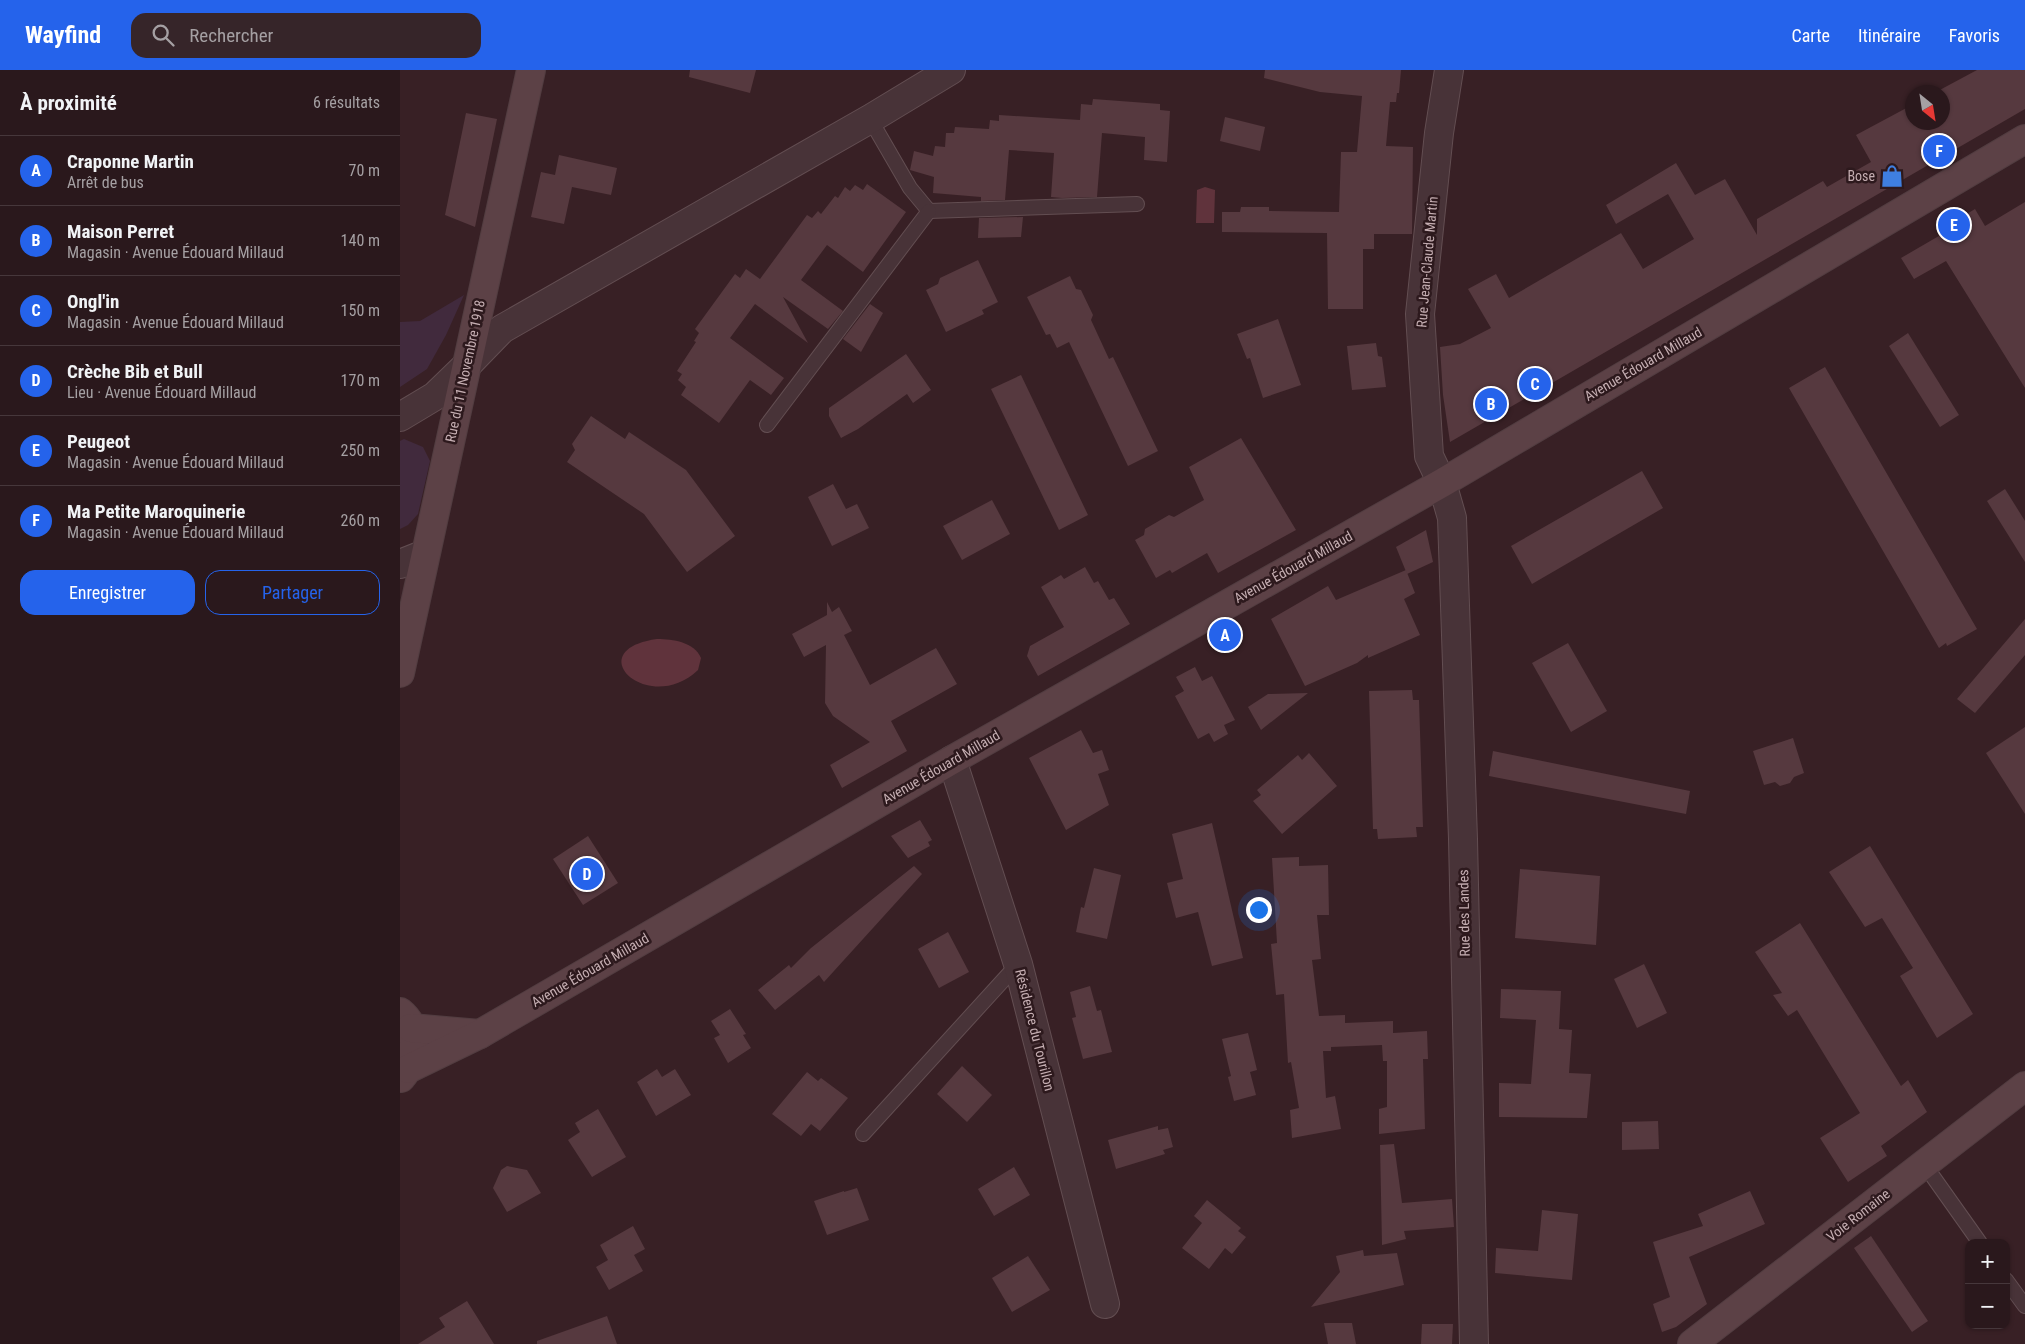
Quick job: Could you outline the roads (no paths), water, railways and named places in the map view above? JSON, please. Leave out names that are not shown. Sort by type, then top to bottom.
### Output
[{"type":"main road","name":"Rue du 11 Novembre 1918","points":[[400,673],[412,559],[466,366],[531,70]]},
{"type":"main road","name":"Avenue Édouard Millaud","points":[[404,1074],[480,1034],[952,760],[1442,483],[2025,139]]},
{"type":"main road","points":[[406,1020],[480,1034]]},
{"type":"main road","points":[[404,1074],[413,1056],[414,1042],[406,1020]]},
{"type":"main road","name":"Voie Romaine","points":[[1692,1344],[2025,1086]]},
{"type":"street","points":[[400,416],[435,396],[502,328],[870,120],[951,70]]},
{"type":"street","name":"Rue Jean-Claude Martin","points":[[1442,483],[1429,456],[1420,314],[1439,133],[1449,70]]},
{"type":"street","name":"Rue des Landes","points":[[1442,483],[1452,518],[1462,830],[1474,1344]]},
{"type":"street","name":"Résidence du Tourillon","points":[[952,760],[1018,964],[1105,1304]]},
{"type":"lane","points":[[870,120],[910,188],[929,210]]},
{"type":"lane","points":[[929,210],[1137,204]]},
{"type":"lane","points":[[767,425],[929,210]]},
{"type":"lane","points":[[863,1134],[1018,964]]},
{"type":"lane","points":[[1924,1164],[1977,1239]]},
{"type":"lane","points":[[2009,1284],[2025,1306]]},
{"type":"place","name":"Ma Petite Maroquinerie","points":[[1939,151]]},
{"type":"place","name":"Bose","points":[[1892,176]]},
{"type":"place","name":"Peugeot","points":[[1954,225]]},
{"type":"place","name":"Ongl'in","points":[[1535,384]]},
{"type":"place","name":"Maison Perret","points":[[1491,404]]},
{"type":"place","name":"Craponne Martin","points":[[1225,635]]},
{"type":"place","name":"Crèche Bib et Bull","points":[[587,874]]}]
